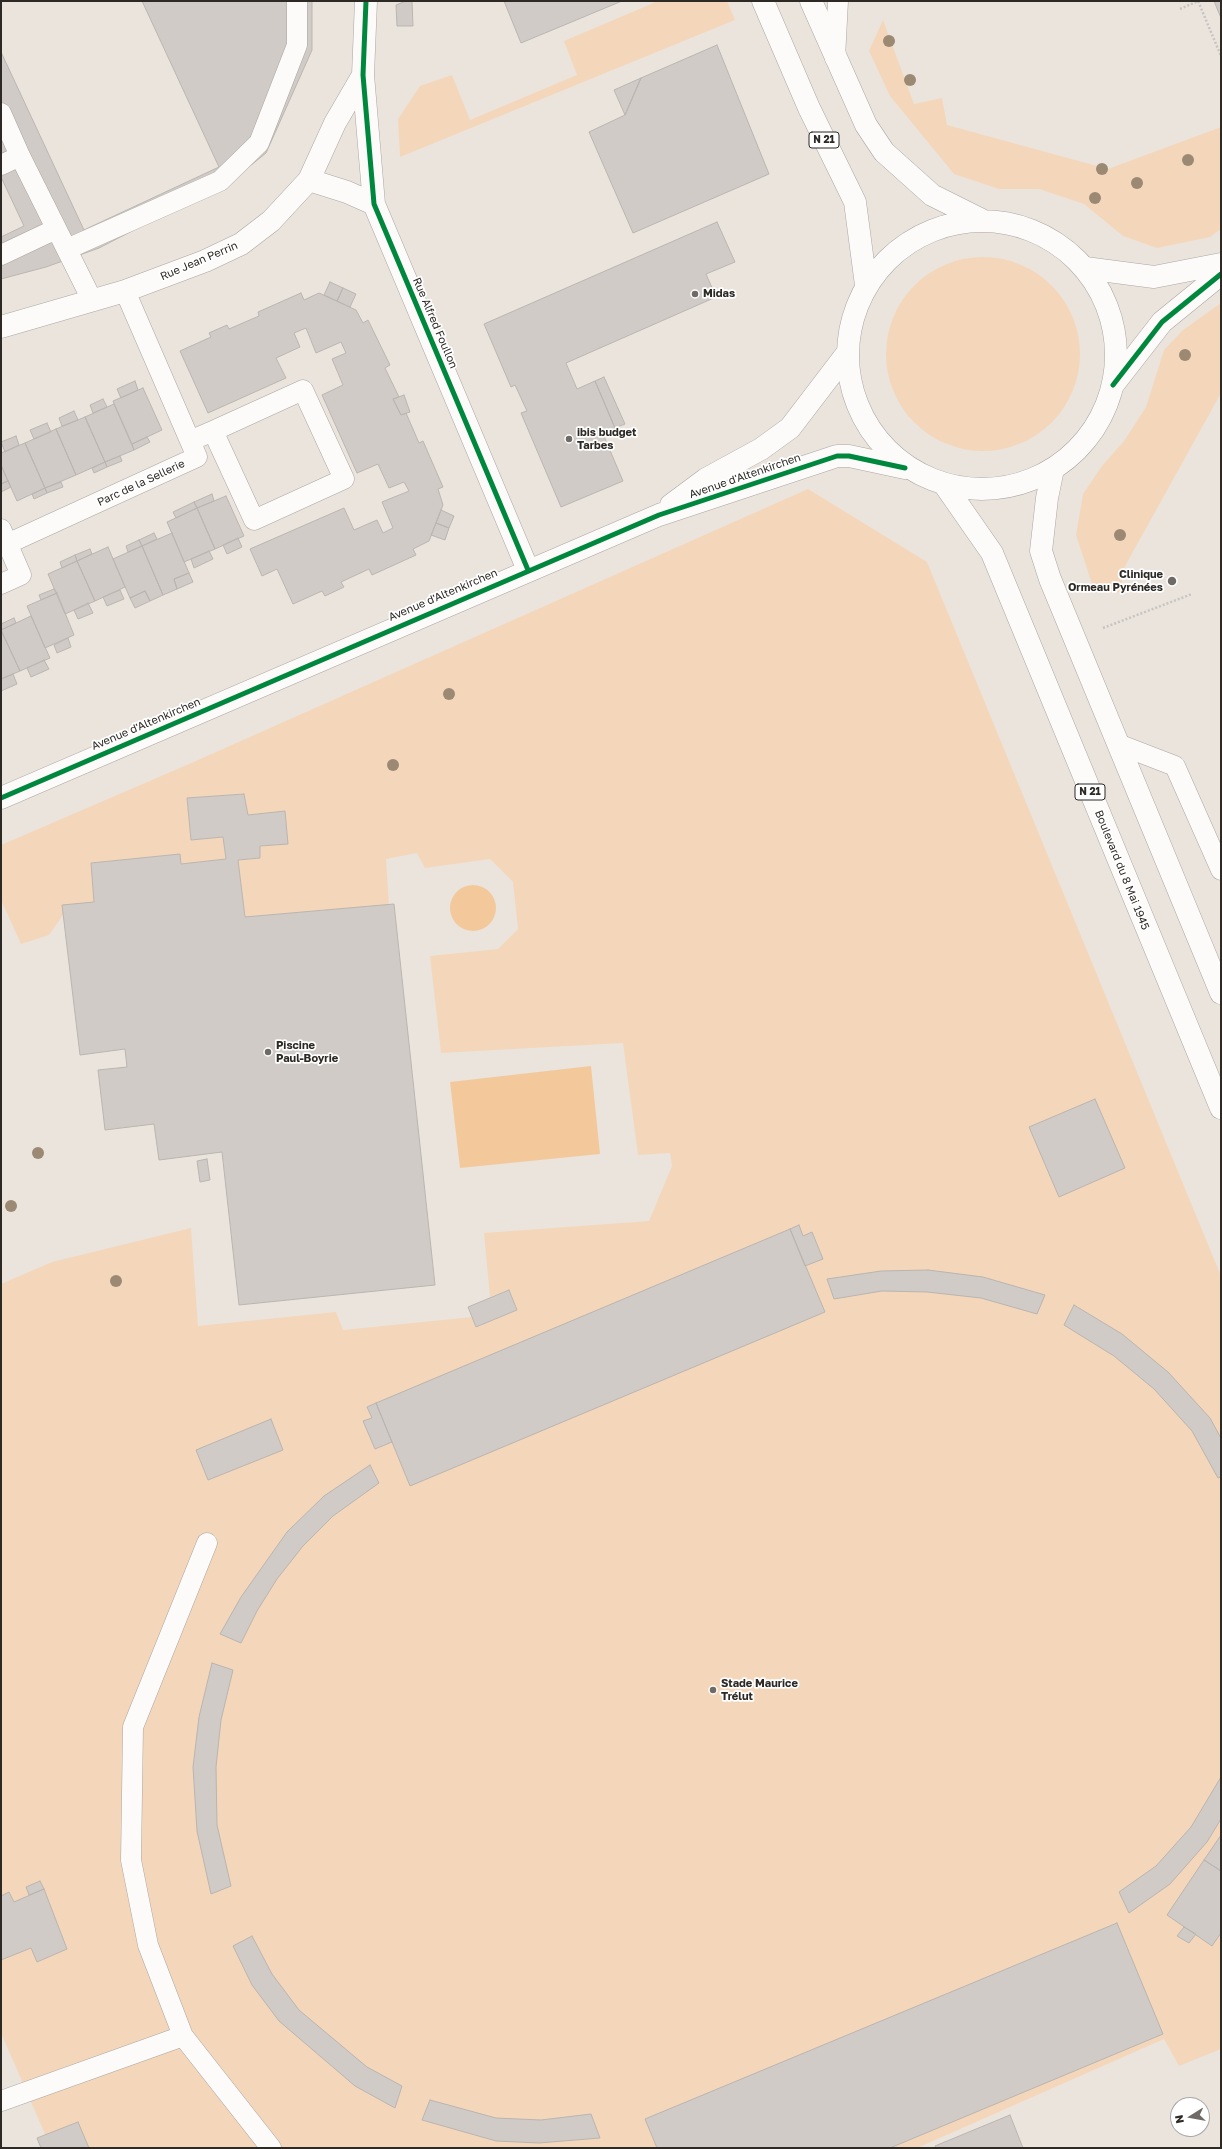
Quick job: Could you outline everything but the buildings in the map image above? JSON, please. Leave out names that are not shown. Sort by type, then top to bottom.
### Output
[{"type":"main road","name":"Rue Alfred Foullon","points":[[366,1],[363,75],[374,204],[528,570]]},
{"type":"main road","name":"N 21","points":[[763,1],[809,108],[855,202],[866,285]]},
{"type":"main road","points":[[811,1],[835,60],[866,125],[884,152],[932,195],[982,220]]},
{"type":"main road","name":"Rue Jean Perrin","points":[[1,327],[125,291],[206,261],[241,244],[271,221],[309,180],[336,124],[363,75]]},
{"type":"main road","points":[[309,180],[347,192],[374,204]]},
{"type":"main road","points":[[905,468],[868,427],[852,388],[845,356],[853,314],[866,285],[897,250],[936,227],[982,220],[1020,225],[1056,242],[1085,268],[1106,304],[1116,344],[1113,385]]},
{"type":"main road","points":[[1085,268],[1154,277],[1221,264]]},
{"type":"main road","points":[[1113,385],[1162,322],[1221,274]]},
{"type":"main road","name":"Avenue d'Altenkirchen","points":[[659,515],[706,479],[760,450],[790,428],[845,356]]},
{"type":"main road","name":"Avenue d'Altenkirchen","points":[[1,798],[528,570],[659,515],[836,456],[849,456],[905,468],[944,484],[981,490],[1019,485],[1053,469],[1081,447],[1101,418],[1113,385]]},
{"type":"main road","points":[[1053,469],[1046,498],[1041,551],[1050,580],[1221,993]]},
{"type":"main road","name":"Boulevard du 8 Mai 1945","points":[[944,484],[992,553],[1221,1108]]},
{"type":"lane","points":[[67,249],[220,181],[259,143],[297,45],[298,1]]},
{"type":"lane","points":[[835,60],[838,1]]},
{"type":"lane","points":[[1,113],[20,156],[92,300]]},
{"type":"lane","points":[[1,165],[20,156]]},
{"type":"lane","points":[[1,256],[56,229]]},
{"type":"lane","name":"Parc de la Sellerie","points":[[1,584],[21,575],[4,536],[196,457],[125,291]]},
{"type":"lane","points":[[190,441],[213,430],[303,390],[344,479],[254,520],[213,430]]},
{"type":"lane","points":[[1118,744],[1175,766],[1221,870]]},
{"type":"lane","points":[[208,1543],[133,1727],[132,1860],[148,1945],[183,2036],[271,2148]]},
{"type":"lane","points":[[1,2101],[183,2036]]},
{"type":"path","points":[[1180,9],[1198,1],[1221,56]]},
{"type":"path","points":[[1098,630],[1192,594]]},
{"type":"shaded area","points":[[658,1],[727,1],[735,20],[400,157],[398,119],[420,86],[452,75],[470,120],[577,75],[564,41]]},
{"type":"shaded area","points":[[883,20],[914,104],[942,98],[947,125],[1108,169],[1221,127],[1221,229],[1210,237],[1157,248],[1123,236],[1084,204],[1039,189],[999,189],[954,174],[890,96],[869,51]]},
{"type":"shaded area","points":[[983,257],[1002,259],[1029,269],[1044,279],[1058,293],[1072,317],[1078,335],[1080,354],[1078,373],[1068,400],[1058,415],[1044,429],[1020,443],[1002,449],[983,451],[964,449],[937,439],[922,429],[908,415],[894,391],[888,373],[886,354],[888,335],[898,308],[908,293],[922,279],[946,265],[964,259]]},
{"type":"shaded area","points":[[1221,303],[1221,393],[1124,568],[1120,593],[1092,584],[1076,535],[1083,494],[1102,466],[1124,441],[1146,407],[1164,350],[1183,330]]},
{"type":"shaded area","points":[[808,489],[927,562],[1221,1276],[1221,2049],[1179,2066],[1164,2039],[917,2148],[51,2148],[1,2033],[1,1284],[52,1262],[191,1228],[198,1326],[336,1312],[343,1330],[472,1317],[477,1327],[517,1310],[509,1290],[490,1297],[484,1233],[649,1221],[672,1166],[670,1153],[638,1155],[623,1043],[441,1053],[430,956],[498,949],[518,929],[513,882],[490,859],[425,868],[417,853],[386,859],[389,905],[245,917],[238,860],[260,858],[260,846],[287,843],[285,811],[248,815],[244,794],[187,798],[191,840],[223,837],[226,859],[181,864],[180,854],[91,863],[94,902],[63,915],[49,935],[21,944],[1,900],[1,845],[189,764]]},
{"type":"shaded area","points":[[473,885],[486,889],[492,895],[496,908],[492,921],[486,927],[473,931],[460,927],[454,921],[450,908],[454,895],[460,889]]},
{"type":"shaded area","points":[[591,1066],[600,1154],[460,1168],[450,1082]]},
{"type":"cycle path","points":[[366,1],[363,75],[374,204],[528,570]]},
{"type":"cycle path","points":[[1113,385],[1162,322],[1221,274]]},
{"type":"cycle path","points":[[1,798],[659,515],[837,456],[849,456],[905,468]]},
{"type":"place","name":"Midas","points":[[695,294]]},
{"type":"place","name":"ibis budget Tarbes","points":[[569,439]]},
{"type":"place","name":"Clinique Ormeau Pyrénées","points":[[1172,581]]},
{"type":"place","name":"Piscine Paul-Boyrie","points":[[268,1052]]},
{"type":"place","name":"Stade Maurice Trélut","points":[[713,1690]]}]
